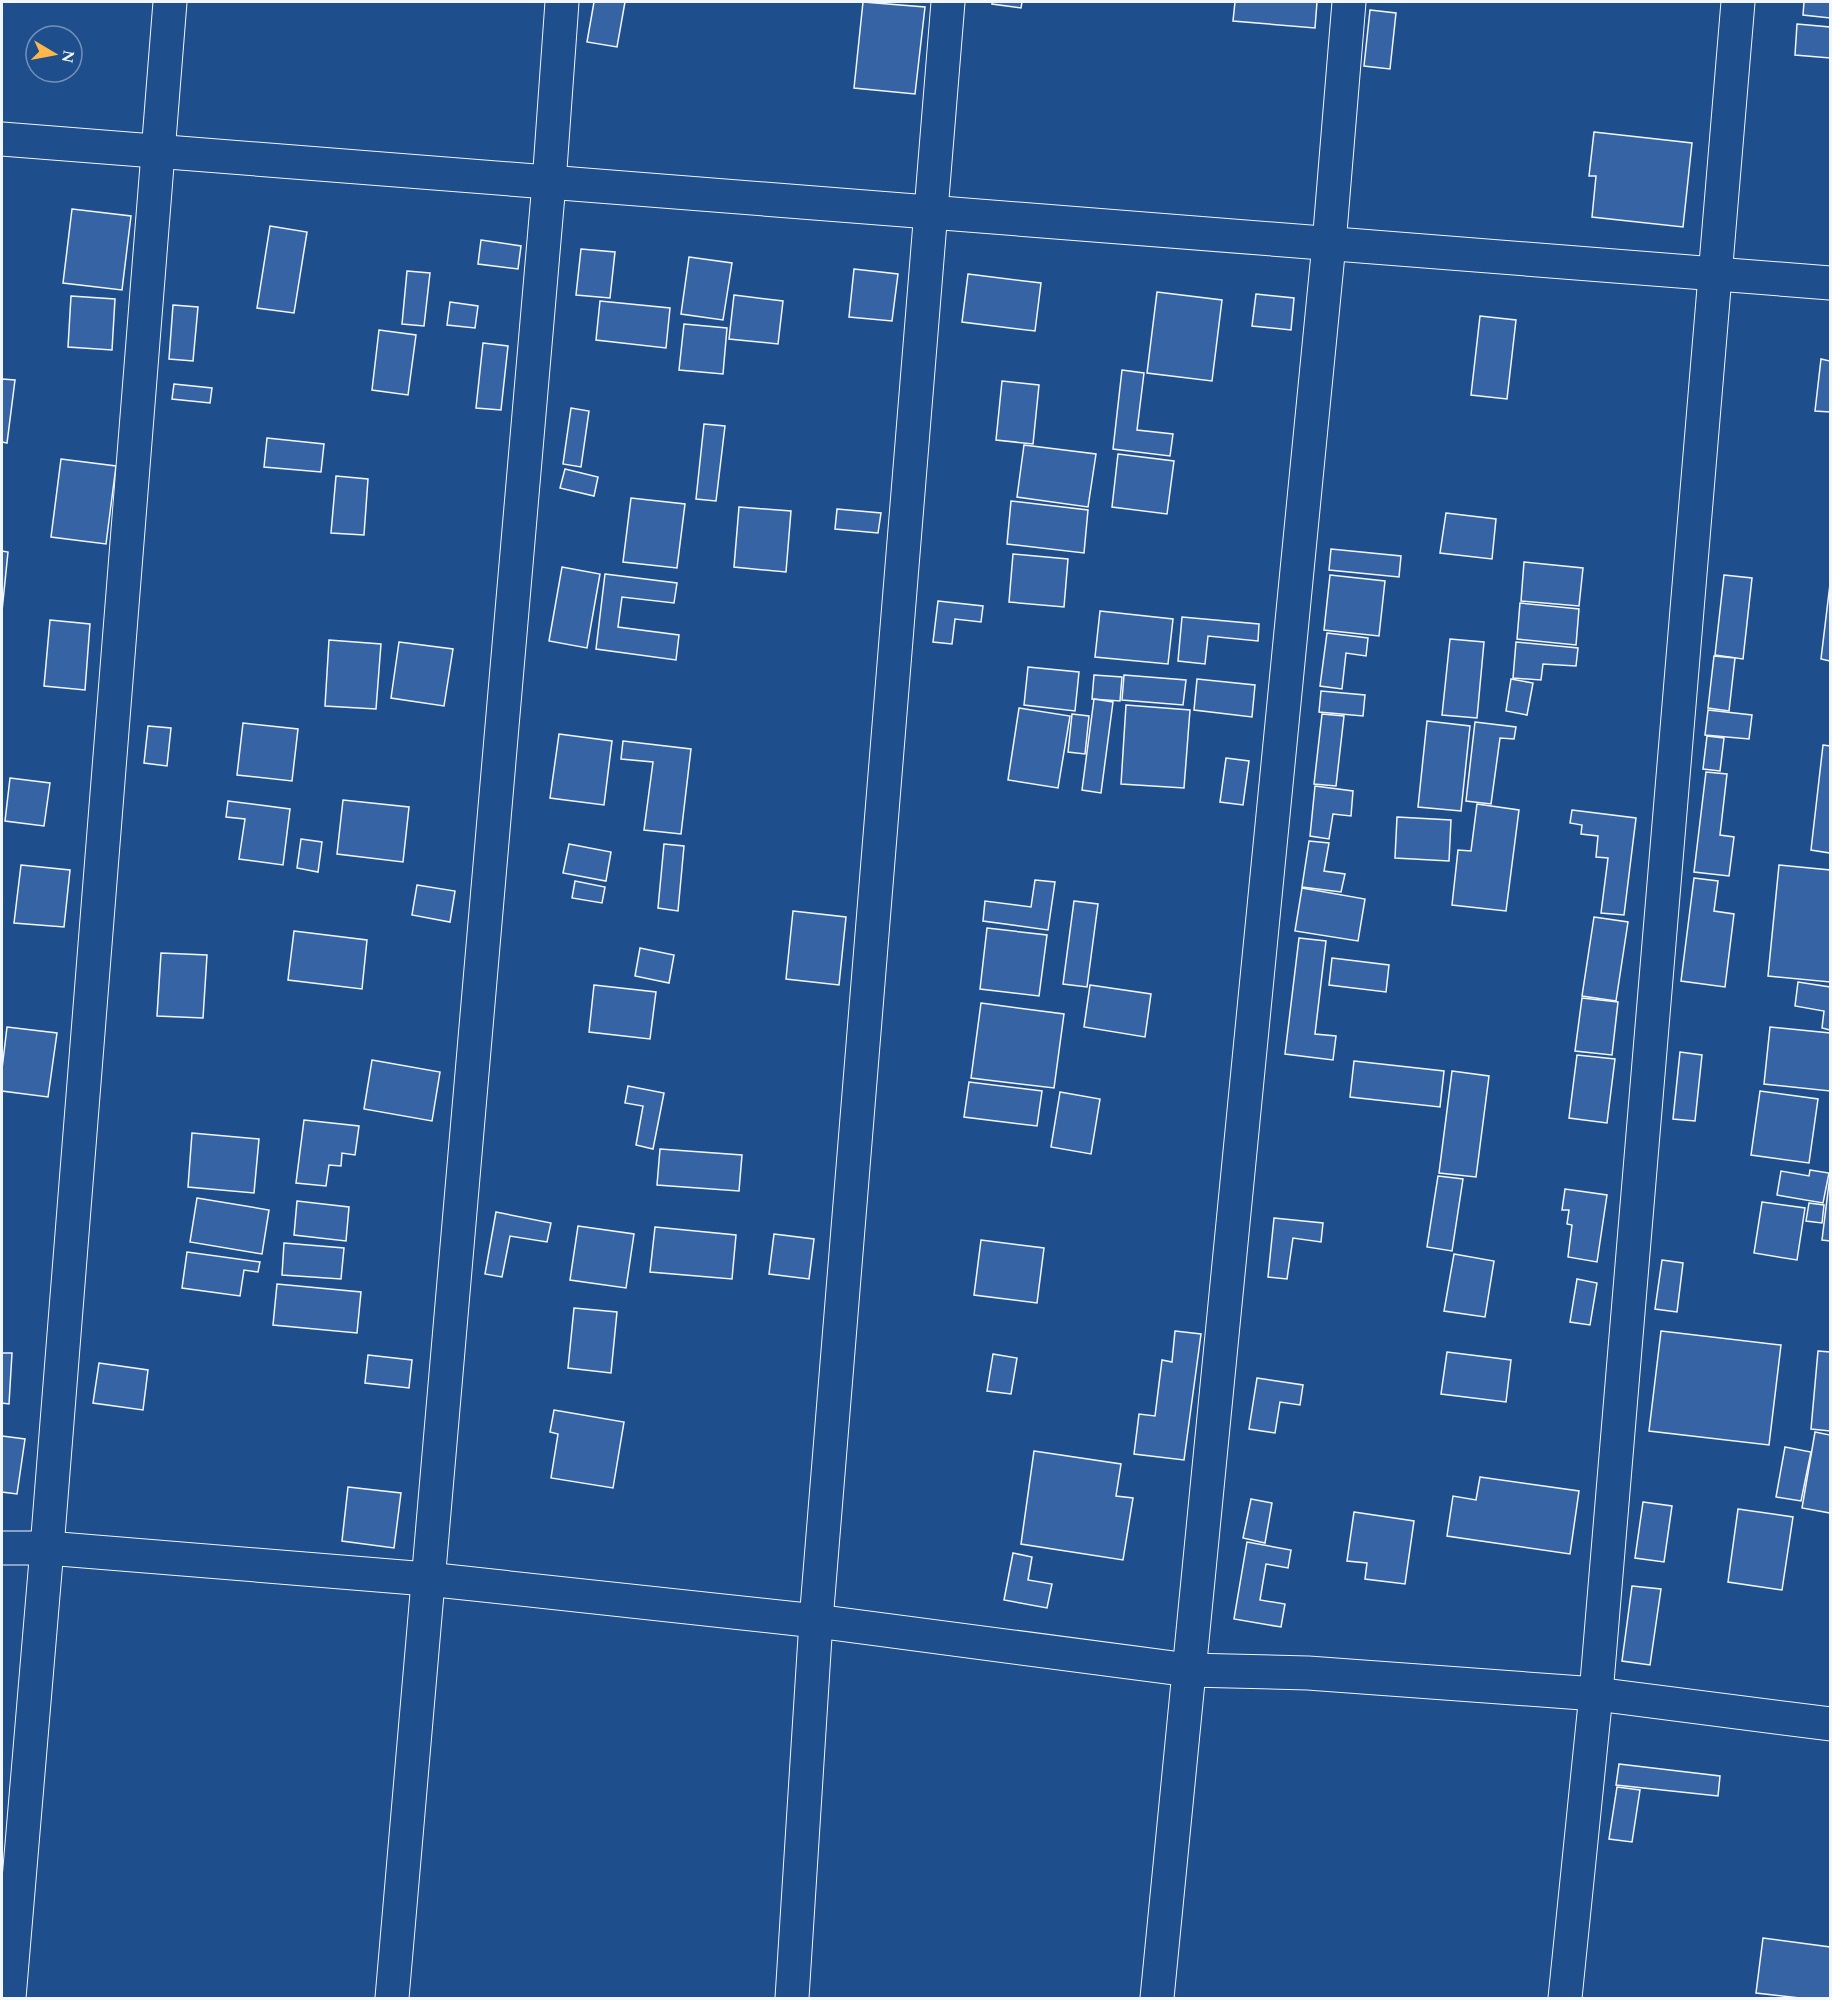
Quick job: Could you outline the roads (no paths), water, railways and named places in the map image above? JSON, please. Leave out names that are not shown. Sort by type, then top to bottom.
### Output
[{"type":"street","points":[[9,1998],[170,2]]},
{"type":"street","points":[[392,1998],[549,183],[562,2]]},
{"type":"street","points":[[792,1998],[816,1621],[948,2]]},
{"type":"street","points":[[1157,1998],[1329,244],[1349,2]]},
{"type":"street","points":[[1565,1998],[1596,1694],[1737,2]]},
{"type":"street","points":[[2,139],[1830,283]]},
{"type":"street","points":[[2,1548],[47,1548],[428,1579],[816,1621],[1189,1670],[1308,1673],[1596,1694],[1830,1724]]}]
